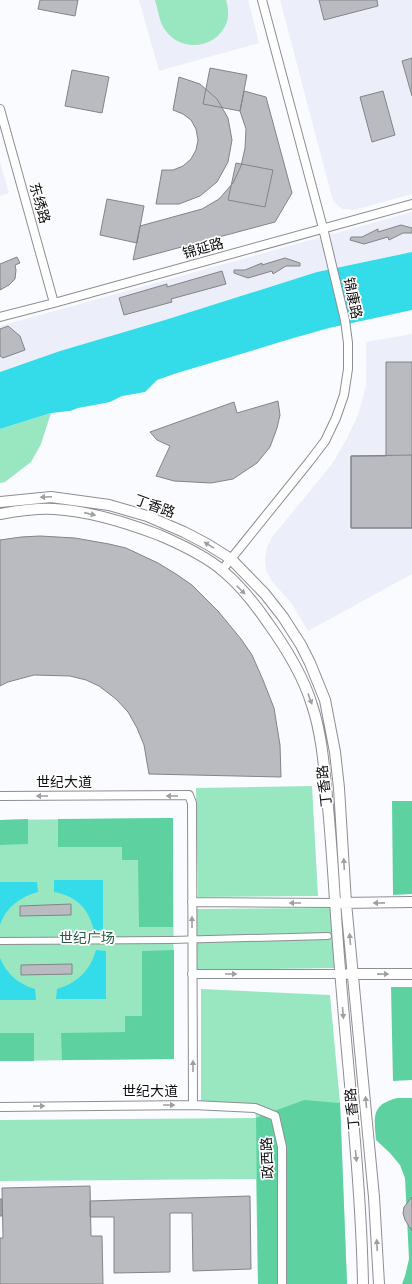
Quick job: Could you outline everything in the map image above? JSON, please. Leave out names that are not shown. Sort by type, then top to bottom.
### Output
[{"type":"street","name":"锦康路","points":[[222,570],[310,462],[325,441],[336,418],[344,395],[348,369],[348,343],[345,320],[327,243],[262,0]]},
{"type":"street","name":"东绣路","points":[[0,109],[54,303]]},
{"type":"street","name":"锦延路","points":[[0,316],[54,303],[412,204]]},
{"type":"street","name":"丁香路","points":[[0,502],[51,497],[109,505],[147,516],[208,544],[231,559],[265,594],[283,617],[307,657],[325,700],[335,752],[339,788],[346,903],[374,1197],[379,1284]]},
{"type":"street","name":"丁香路","points":[[0,514],[52,509],[82,512],[112,519],[178,543],[222,570],[251,599],[284,646],[300,676],[312,706],[323,755],[359,1193],[363,1284]]},
{"type":"street","name":"世纪大道","points":[[0,796],[189,795],[192,803],[193,1105],[0,1107]]},
{"type":"street","points":[[192,902],[412,902]]},
{"type":"street","points":[[0,941],[164,940],[328,936]]},
{"type":"street","points":[[192,974],[412,974]]},
{"type":"street","name":"政西路","points":[[193,1105],[254,1108],[275,1116],[282,1147],[282,1284]]},
{"type":"shaded area","points":[[139,0],[248,0],[259,43],[159,71]]},
{"type":"shaded area","points":[[280,0],[412,0],[412,194],[354,210],[342,209],[333,201]]},
{"type":"shaded area","points":[[0,162],[9,193],[0,196]]},
{"type":"shaded area","points":[[412,212],[412,252],[317,272],[165,320],[60,351],[0,372],[0,326]]},
{"type":"shaded area","points":[[412,334],[412,574],[308,631],[292,604],[271,580],[266,570],[265,559],[267,547],[273,536],[332,464],[346,440],[358,415],[366,386],[366,342]]},
{"type":"green space","points":[[155,0],[226,0],[228,11],[227,22],[222,31],[215,38],[198,45],[189,45],[172,37],[165,30],[160,19]]},
{"type":"green space","points":[[51,413],[41,444],[31,462],[5,482],[0,483],[0,429]]},
{"type":"green space","points":[[312,786],[318,896],[198,897],[196,788]]},
{"type":"green space","points":[[392,801],[412,801],[412,894],[393,895]]},
{"type":"green space","name":"世纪广场","points":[[173,818],[174,1059],[0,1061],[0,820]]},
{"type":"green space","points":[[173,818],[173,927],[139,927],[138,860],[122,860],[122,847],[58,847],[58,819]]},
{"type":"green space","points":[[28,819],[28,844],[0,845],[0,820]]},
{"type":"green space","points":[[330,908],[336,968],[196,970],[195,909]]},
{"type":"green space","points":[[174,950],[174,1059],[62,1060],[61,1033],[125,1032],[125,1016],[142,1016],[142,951]]},
{"type":"green space","points":[[391,987],[412,987],[412,1080],[393,1081]]},
{"type":"green space","points":[[201,989],[330,995],[340,1103],[347,1284],[258,1284],[256,1179],[0,1181],[0,1120],[256,1118],[254,1104],[201,1102]]},
{"type":"green space","points":[[0,1033],[34,1033],[34,1061],[0,1061]]},
{"type":"green space","points":[[398,1098],[412,1098],[412,1284],[402,1284],[409,1259],[405,1178],[400,1165],[376,1140],[375,1132],[375,1118],[379,1108],[383,1104]]},
{"type":"green space","points":[[304,1100],[340,1103],[347,1284],[258,1284],[256,1118]]},
{"type":"water","points":[[412,252],[412,310],[329,328],[290,339],[157,380],[145,392],[122,396],[110,402],[70,411],[51,413],[0,429],[0,372],[60,351],[165,320],[317,272]]},
{"type":"water","points":[[54,880],[103,880],[103,929],[94,931],[89,916],[81,905],[69,897],[54,892]]},
{"type":"water","points":[[0,882],[37,882],[38,892],[25,897],[14,904],[6,913],[0,925]]},
{"type":"water","points":[[96,950],[106,951],[106,999],[56,999],[57,989],[77,980],[82,975],[90,964]]},
{"type":"water","points":[[0,958],[6,969],[14,978],[35,989],[36,1000],[0,1000]]},
{"type":"building","points":[[40,0],[78,0],[75,16],[38,9]]},
{"type":"building","points":[[319,0],[377,0],[378,6],[324,20]]},
{"type":"building","points":[[412,58],[412,96],[402,61]]},
{"type":"building","points":[[210,68],[247,75],[240,111],[203,104]]},
{"type":"building","points":[[72,70],[109,77],[102,113],[65,106]]},
{"type":"building","points":[[179,77],[200,84],[217,99],[228,118],[232,140],[228,162],[217,182],[200,196],[179,204],[156,204],[162,170],[173,170],[183,166],[191,159],[196,150],[198,140],[196,129],[191,120],[183,114],[173,110]]},
{"type":"building","points":[[244,91],[266,97],[292,193],[275,222],[133,260],[140,226],[202,209],[219,199],[233,183],[241,166],[245,148],[246,129],[240,111]]},
{"type":"building","points":[[383,91],[395,135],[372,142],[360,97]]},
{"type":"building","points":[[236,163],[273,170],[265,207],[228,200]]},
{"type":"building","points":[[107,199],[144,206],[137,243],[100,235]]},
{"type":"building","points":[[401,225],[412,228],[412,233],[403,233],[389,240],[388,237],[364,244],[350,240],[351,237],[362,237],[378,229],[378,232]]},
{"type":"building","points":[[17,257],[20,263],[15,265],[15,279],[9,285],[0,290],[0,264]]},
{"type":"building","points":[[285,258],[300,263],[300,266],[286,266],[273,274],[272,271],[248,278],[234,273],[234,270],[245,270],[262,263],[262,265]]},
{"type":"building","points":[[222,271],[226,284],[171,299],[172,302],[124,315],[119,298],[167,284],[167,287]]},
{"type":"building","points":[[8,326],[20,336],[25,350],[3,358],[0,356],[0,329]]},
{"type":"building","points":[[386,362],[412,362],[412,528],[351,528],[351,456],[386,456]]},
{"type":"building","points":[[278,401],[280,415],[270,447],[257,463],[233,479],[211,483],[174,481],[156,476],[170,446],[157,440],[150,432],[234,402],[237,413]]},
{"type":"building","points":[[412,455],[412,528],[351,528],[351,456]]},
{"type":"building","points":[[40,536],[75,538],[126,548],[158,563],[176,574],[192,585],[218,611],[252,655],[274,708],[280,745],[281,777],[149,774],[144,745],[128,712],[116,699],[99,686],[86,680],[70,676],[34,675],[8,682],[0,686],[0,540]]},
{"type":"building","points":[[71,904],[71,915],[20,916],[20,906]]},
{"type":"building","points":[[72,964],[72,974],[21,975],[21,965]]},
{"type":"building","points":[[90,1186],[91,1236],[102,1236],[103,1284],[0,1284],[0,1238],[3,1238],[2,1188]]},
{"type":"building","points":[[250,1196],[251,1269],[193,1271],[192,1213],[170,1213],[170,1272],[114,1273],[114,1217],[90,1217],[90,1201]]},
{"type":"building","points":[[412,1197],[412,1231],[405,1220],[403,1213],[404,1207]]},
{"type":"building","points":[[0,1199],[2,1199],[2,1216],[0,1216]]}]
